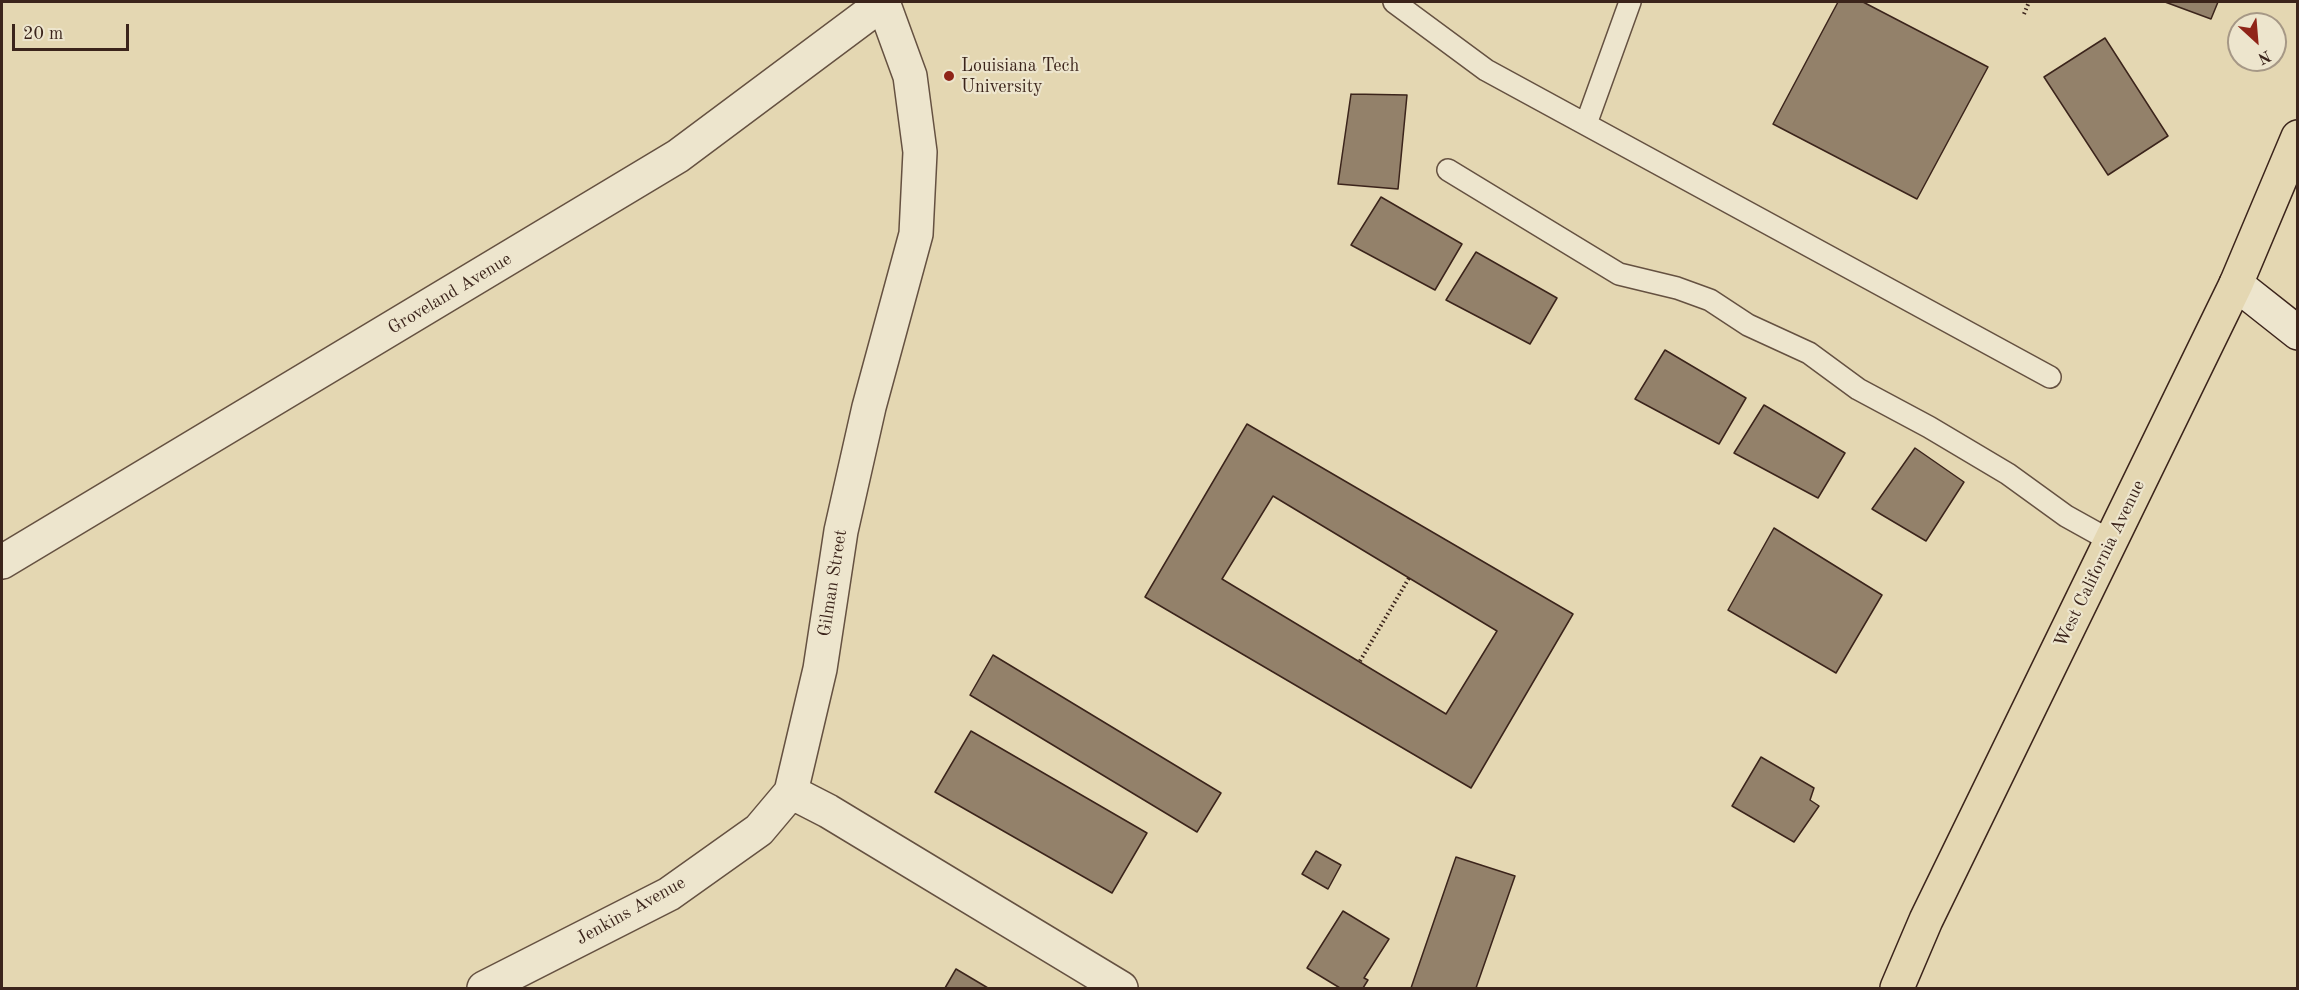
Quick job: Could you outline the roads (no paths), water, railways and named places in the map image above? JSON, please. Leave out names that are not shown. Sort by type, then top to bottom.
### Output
[{"type":"main road","name":"West California Avenue","points":[[1897,988],[1926,920],[2236,284],[2298,137]]},
{"type":"street","name":"Groveland Avenue","points":[[2,562],[678,156],[883,2]]},
{"type":"street","name":"Gilman Street","points":[[791,792],[820,669],[841,531],[864,429],[916,234],[920,152],[910,76],[883,2]]},
{"type":"street","points":[[2236,284],[2298,333]]},
{"type":"street","name":"Jenkins Avenue","points":[[484,988],[669,894],[759,830],[791,792]]},
{"type":"street","points":[[791,792],[828,811],[1121,988]]},
{"type":"lane","points":[[1394,2],[1486,70],[2050,377]]},
{"type":"lane","points":[[1586,124],[1630,2]]},
{"type":"lane","points":[[1448,170],[1619,274],[1677,288],[1710,300],[1748,325],[1809,353],[1858,389],[1998,468],[2066,516],[2111,541]]},
{"type":"place","name":"Louisiana Tech University","points":[[949,76]]}]
